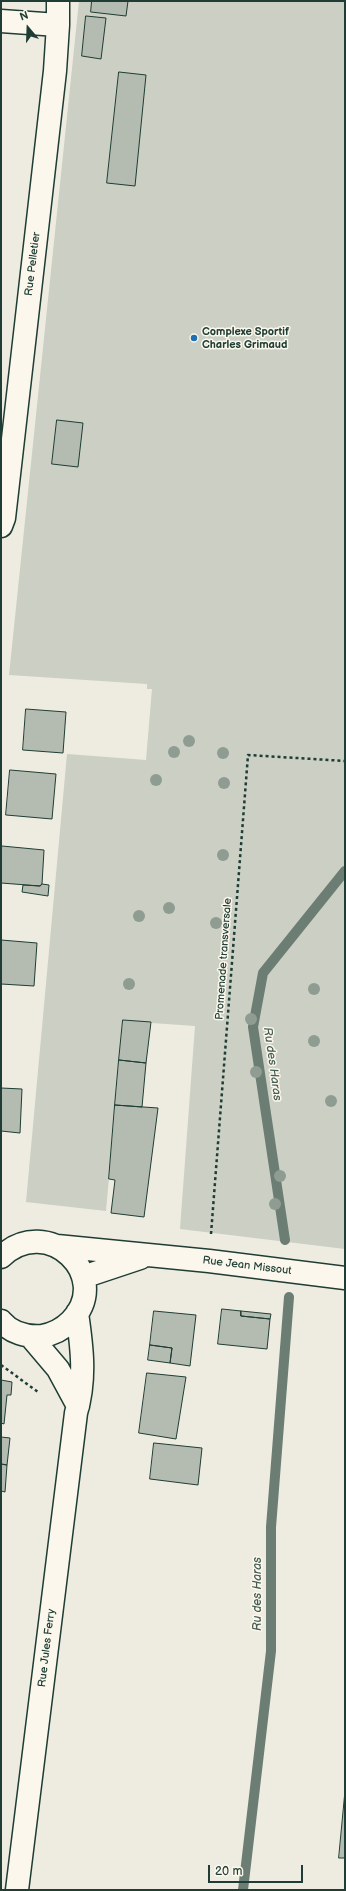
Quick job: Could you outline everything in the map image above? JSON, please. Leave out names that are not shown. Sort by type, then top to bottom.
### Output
[{"type":"street","name":"Rue Pelletier","points":[[1,526],[4,518],[55,71],[58,1]]},
{"type":"street","points":[[1,21],[58,25]]},
{"type":"street","points":[[1,1236],[28,1242]]},
{"type":"street","points":[[1,1257],[17,1245],[28,1242],[40,1241],[57,1246],[73,1258],[83,1277],[84,1288],[83,1298],[77,1313],[70,1322],[60,1330],[48,1335],[30,1336],[13,1330],[1,1321]]},
{"type":"street","name":"Rue Jean Missout","points":[[57,1246],[209,1261],[345,1278]]},
{"type":"street","name":"Rue Jean Missout","points":[[83,1277],[148,1255]]},
{"type":"street","name":"Rue Jules Ferry","points":[[17,1890],[83,1363],[77,1313]]},
{"type":"street","points":[[30,1336],[58,1369],[78,1406]]},
{"type":"path","name":"Promenade transversale","points":[[209,1261],[248,755],[345,762]]},
{"type":"shaded area","name":"Complexe Sportif Charles Grimaud","points":[[79,1],[345,1],[345,1249],[180,1229],[195,1026],[123,1021],[106,1211],[26,1202],[67,754],[146,760],[152,689],[147,689],[147,684],[9,675]]},
{"type":"building","points":[[92,1],[128,1],[126,16],[91,12]]},
{"type":"building","points":[[86,16],[106,18],[101,59],[82,56]]},
{"type":"building","points":[[119,72],[146,75],[135,186],[107,183]]},
{"type":"building","points":[[57,420],[83,423],[78,467],[52,464]]},
{"type":"building","points":[[26,709],[66,712],[63,753],[23,750]]},
{"type":"building","points":[[10,770],[56,774],[52,819],[6,815]]},
{"type":"building","points":[[2,846],[44,850],[42,884],[40,886],[1,883]]},
{"type":"building","points":[[42,884],[49,885],[48,896],[22,892],[23,885],[40,886]]},
{"type":"building","points":[[1,940],[37,943],[34,986],[1,984]]},
{"type":"building","points":[[123,1020],[151,1022],[146,1063],[119,1060]]},
{"type":"building","points":[[119,1060],[146,1063],[142,1107],[115,1105]]},
{"type":"building","points":[[1,1088],[22,1089],[20,1133],[1,1131]]},
{"type":"building","points":[[115,1105],[158,1108],[144,1217],[111,1213],[115,1180],[109,1179]]},
{"type":"building","points":[[222,1309],[241,1311],[241,1316],[270,1319],[267,1349],[218,1344]]},
{"type":"building","points":[[154,1311],[196,1315],[190,1366],[170,1363],[172,1348],[150,1345]]},
{"type":"building","points":[[241,1311],[271,1314],[270,1319],[241,1316]]},
{"type":"building","points":[[150,1345],[172,1348],[170,1363],[148,1360]]},
{"type":"building","points":[[147,1373],[186,1377],[176,1439],[139,1433]]},
{"type":"building","points":[[1,1380],[12,1382],[11,1395],[7,1395],[4,1424],[1,1423]]},
{"type":"building","points":[[1,1437],[10,1438],[7,1465],[1,1464]]},
{"type":"building","points":[[154,1443],[202,1448],[198,1485],[150,1479]]},
{"type":"building","points":[[1,1464],[7,1465],[5,1492],[1,1491]]},
{"type":"building","points":[[345,1791],[345,1858],[339,1858]]},
{"type":"waterway","name":"Ru des Haras","points":[[285,1240],[253,1027],[263,973],[345,871]]},
{"type":"waterway","name":"Ru des Haras","points":[[243,1890],[271,1651],[271,1527],[289,1297]]},
{"type":"place","name":"Complexe Sportif Charles Grimaud","points":[[194,338]]}]
